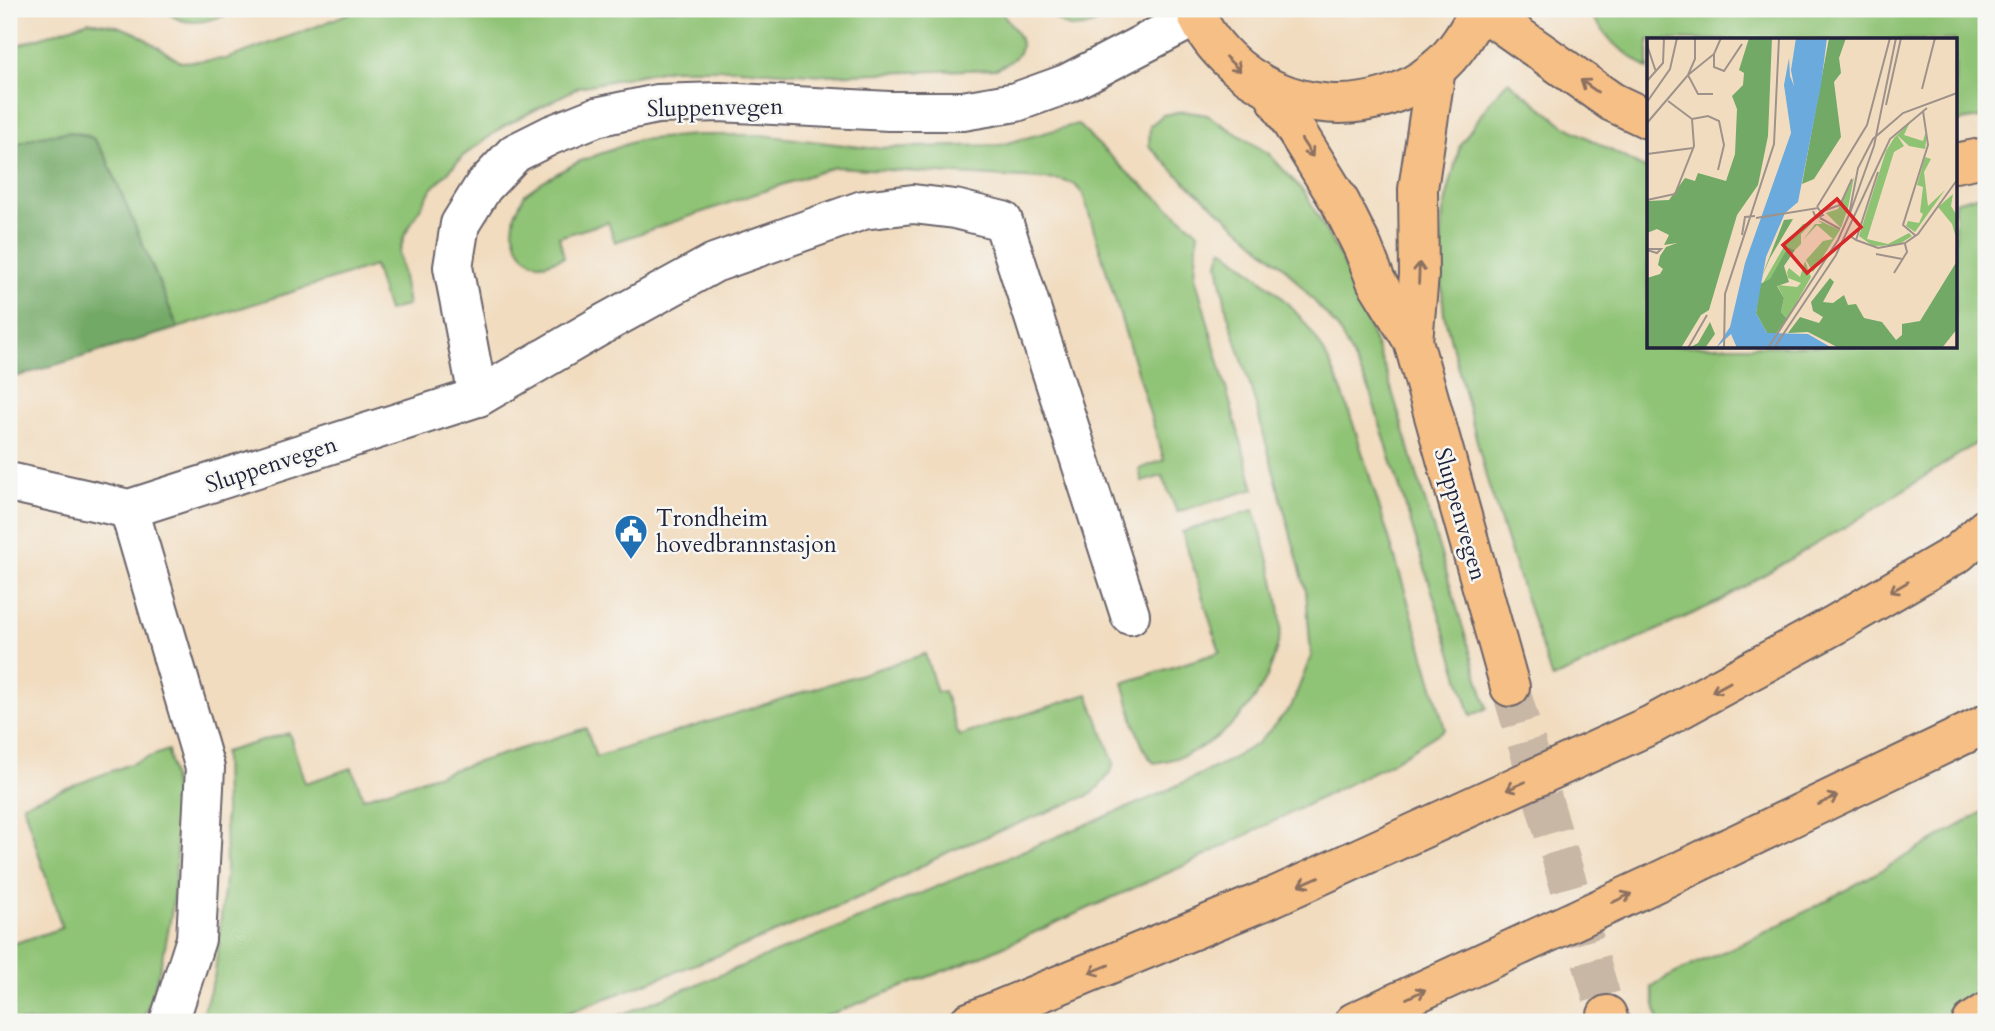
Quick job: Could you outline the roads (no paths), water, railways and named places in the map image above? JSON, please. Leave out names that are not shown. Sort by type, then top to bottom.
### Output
[{"type":"highway","points":[[1196,12],[1216,47],[1241,72],[1271,90],[1304,102],[1339,106],[1374,101],[1407,89],[1436,69],[1460,43],[1480,9],[1612,102],[1647,119]]},
{"type":"highway","name":"Sluppenvegen","points":[[1413,341],[1419,275],[1418,189],[1436,69]]},
{"type":"highway","name":"Sluppenvegen","points":[[1271,90],[1340,202],[1376,281],[1413,341],[1510,687]]},
{"type":"highway","points":[[1956,163],[1986,157]]},
{"type":"highway","points":[[969,1022],[1271,898],[1653,724],[1836,624],[1958,553],[1986,528]]},
{"type":"highway","points":[[1354,1022],[1651,885],[1986,724]]},
{"type":"highway","points":[[1972,1022],[1986,1013]]},
{"type":"lane","name":"Sluppenvegen","points":[[130,509],[478,397],[453,267],[460,224],[483,187],[515,153],[551,135],[596,117],[657,104],[719,102],[889,111],[963,111],[1016,102],[1066,84],[1196,12]]},
{"type":"lane","points":[[478,397],[715,263],[863,210],[913,204],[955,209],[1003,221],[1130,615]]},
{"type":"lane","points":[[9,482],[130,509],[205,768],[196,939],[169,1022]]},
{"type":"tunnel","points":[[1510,687],[1607,1015]]},
{"type":"place","name":"Trondheim hovedbrannstasjon","points":[[631,561]]}]
